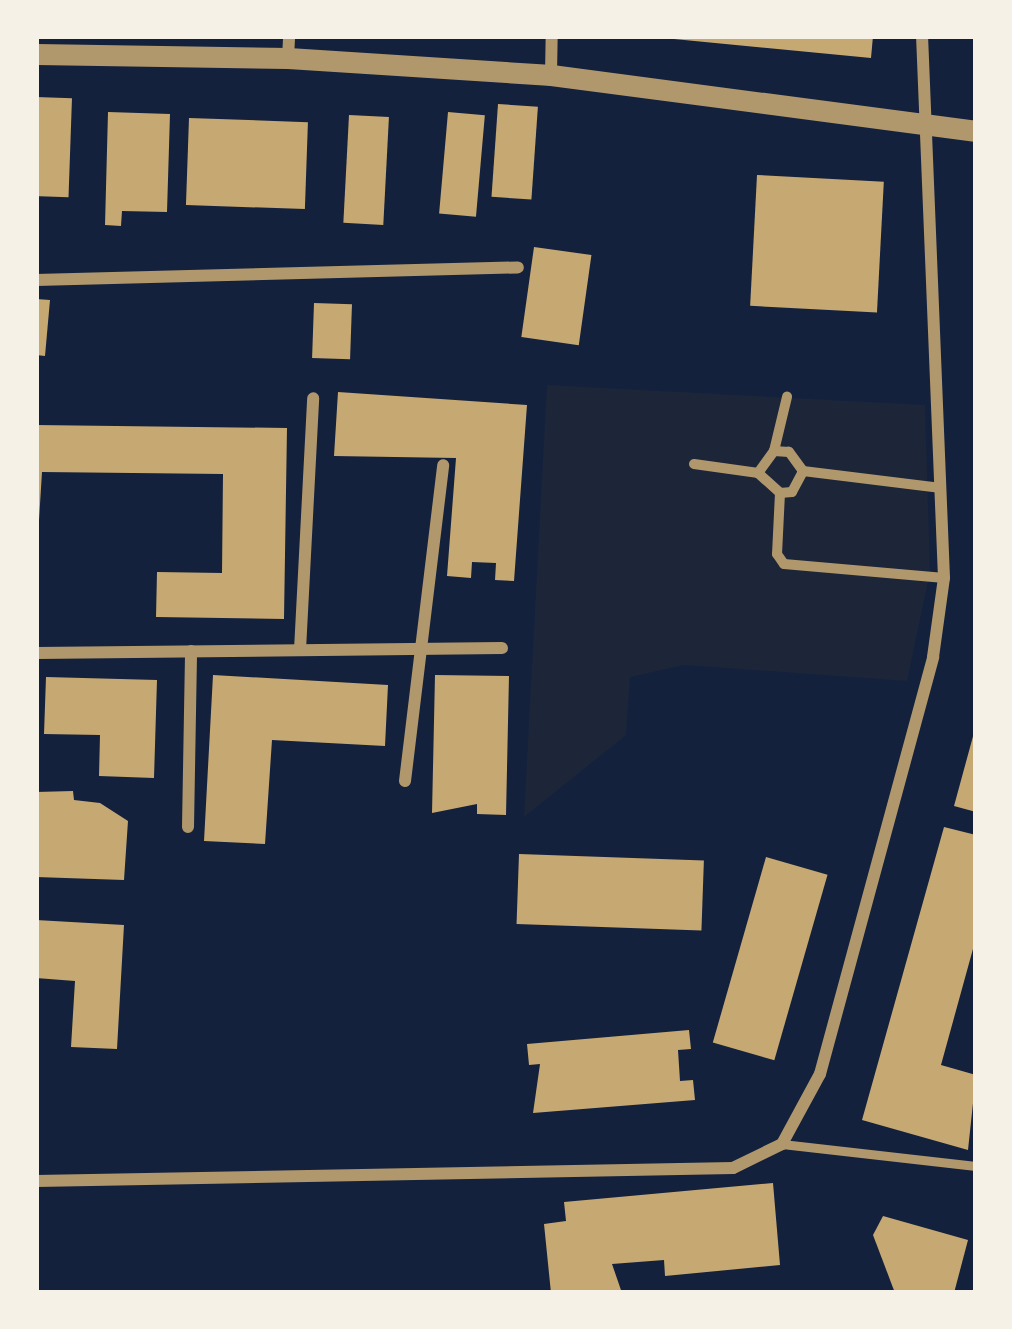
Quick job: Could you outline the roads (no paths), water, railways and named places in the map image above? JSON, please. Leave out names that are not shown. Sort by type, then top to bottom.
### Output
[{"type":"street","points":[[551,75],[552,36]]},
{"type":"street","points":[[36,1181],[733,1168],[782,1144],[820,1074],[932,657],[944,578],[931,130],[922,36]]},
{"type":"street","points":[[36,54],[289,47],[551,75],[931,130],[976,131]]},
{"type":"street","points":[[36,280],[518,267]]},
{"type":"street","points":[[300,650],[313,398]]},
{"type":"street","points":[[758,473],[774,451],[787,398]]},
{"type":"street","points":[[774,451],[789,452],[803,472],[940,488]]},
{"type":"street","points":[[694,464],[758,473],[780,493],[791,492],[803,472]]},
{"type":"street","points":[[405,781],[443,465]]},
{"type":"street","points":[[780,493],[777,554],[784,564],[944,578]]},
{"type":"street","points":[[36,653],[502,648]]},
{"type":"street","points":[[188,827],[191,651]]},
{"type":"lane","points":[[782,1144],[976,1166]]}]
